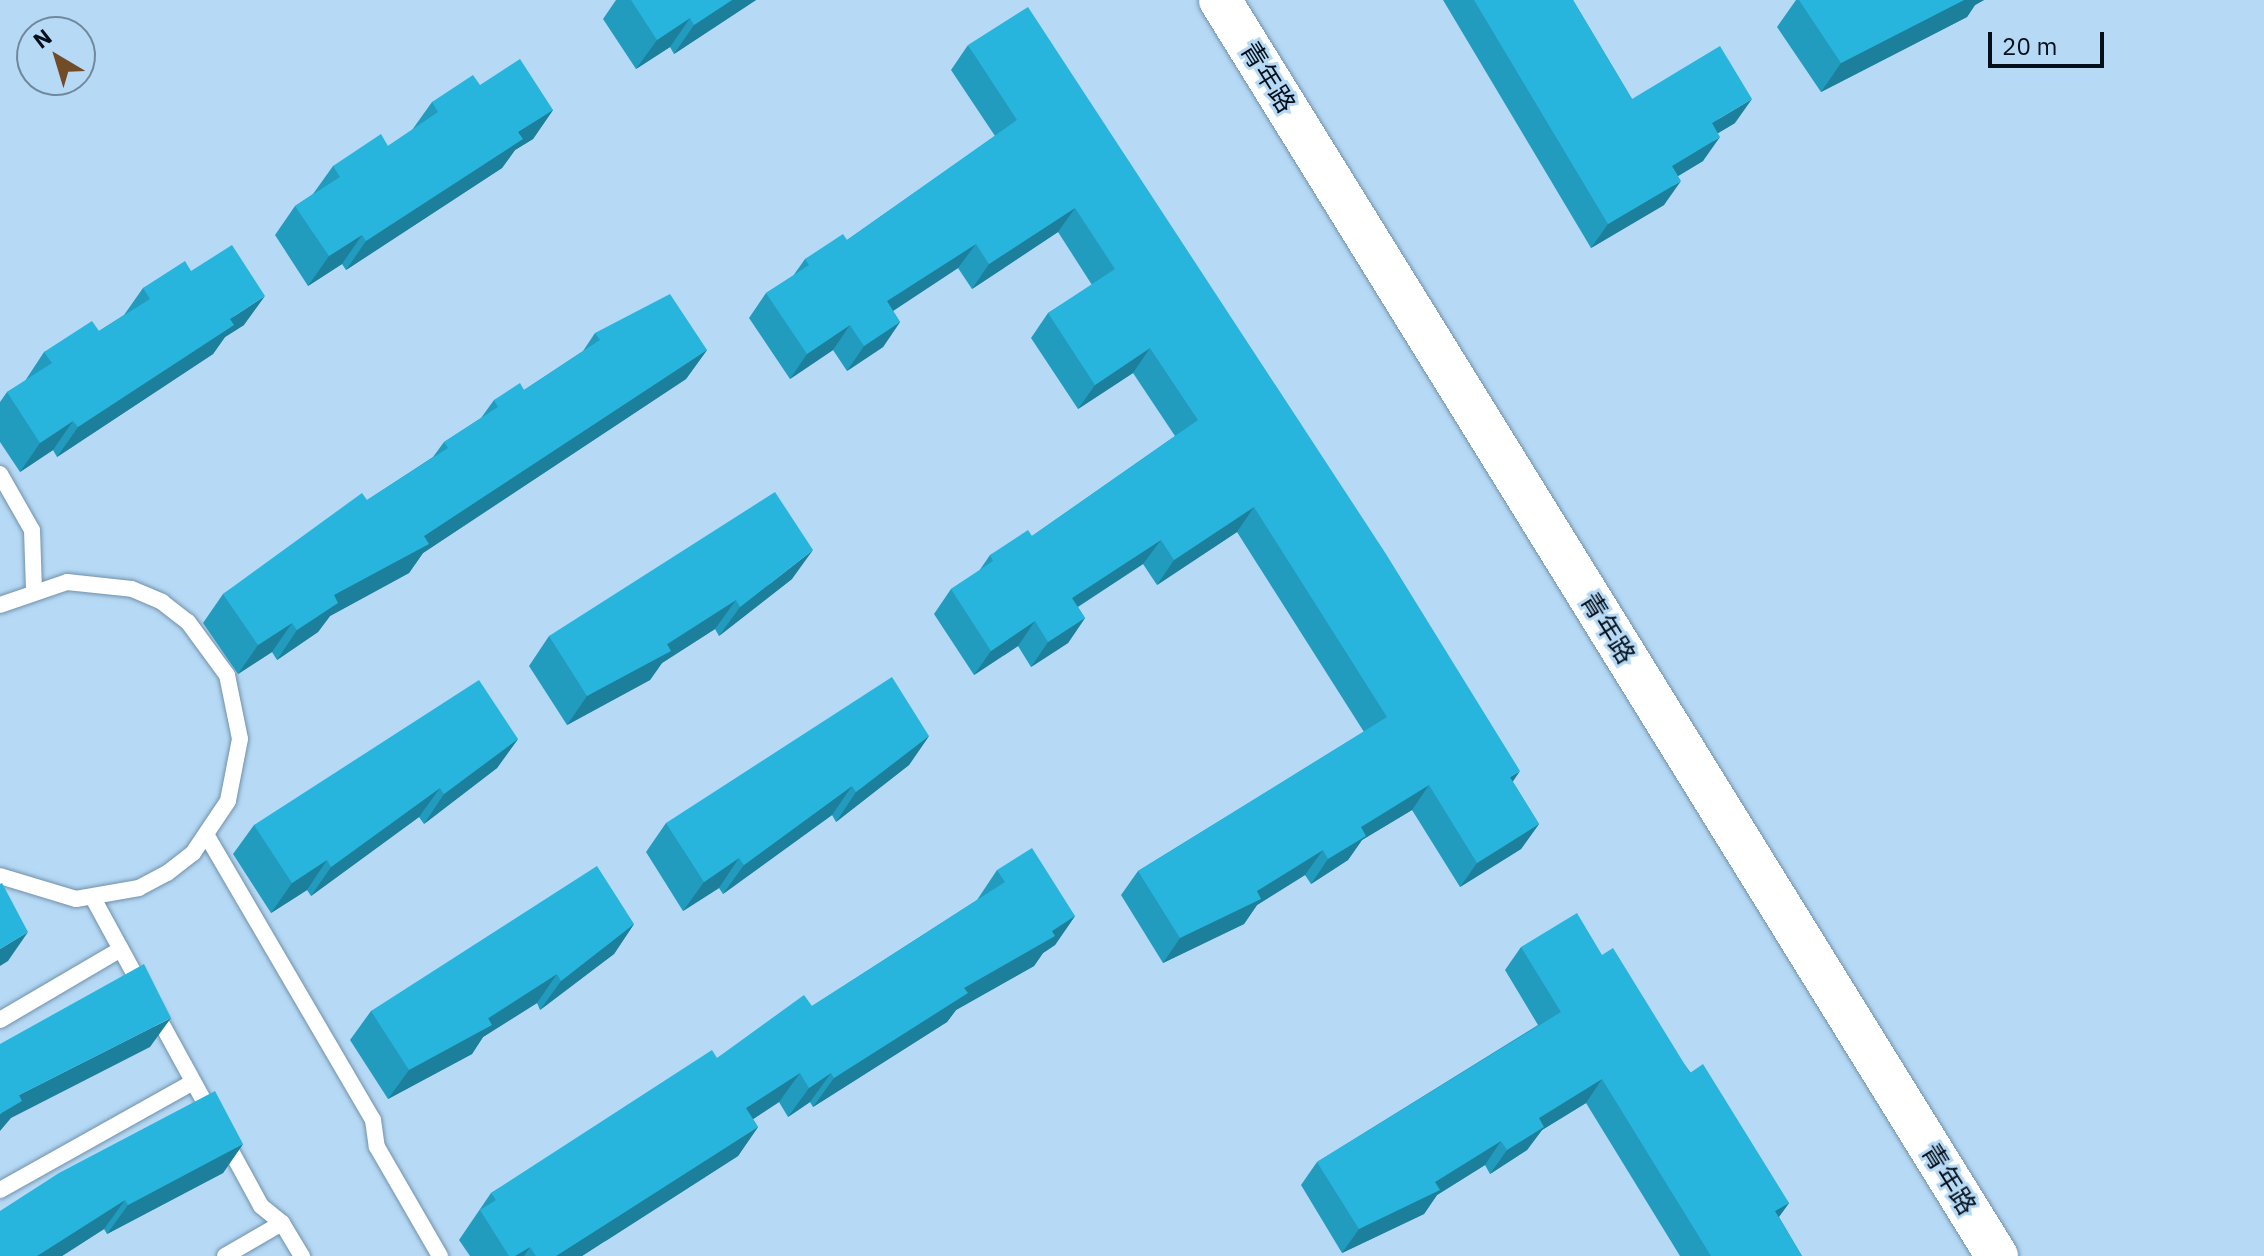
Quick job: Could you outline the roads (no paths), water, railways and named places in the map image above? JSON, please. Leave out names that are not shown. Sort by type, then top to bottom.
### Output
[{"type":"street","name":"青年路","points":[[1220,0],[1997,1256]]},
{"type":"lane","points":[[0,474],[32,530],[34,589]]},
{"type":"lane","points":[[0,605],[34,589],[89,582],[132,589],[188,622],[210,647],[230,685],[240,739],[228,801],[207,836],[167,873],[93,898],[44,895],[0,876]]},
{"type":"lane","points":[[207,836],[373,1120],[377,1147],[440,1256]]},
{"type":"lane","points":[[93,898],[261,1206],[282,1223],[302,1256]]},
{"type":"lane","points":[[0,1020],[121,949]]},
{"type":"lane","points":[[0,1190],[193,1082]]},
{"type":"lane","points":[[225,1256],[282,1223]]}]
